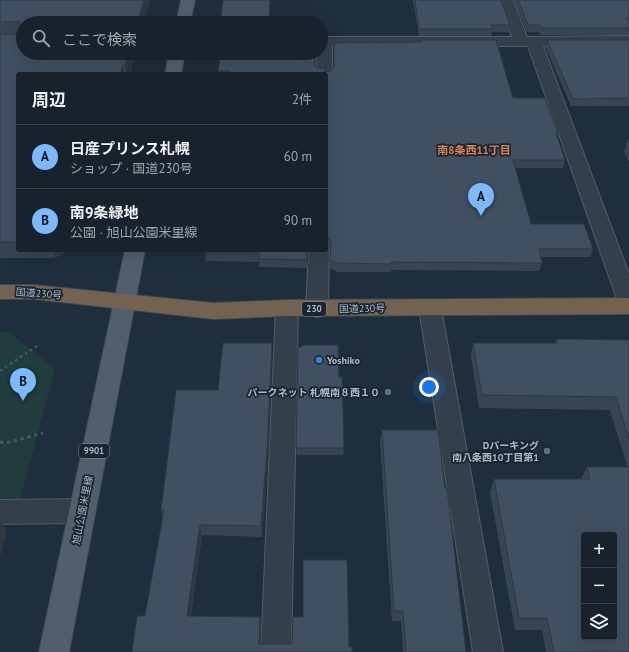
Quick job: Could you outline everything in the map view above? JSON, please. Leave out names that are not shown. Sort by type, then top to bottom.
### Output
[{"type":"highway","name":"国道230号","points":[[0,292],[34,292],[213,311],[287,308],[629,306]]},
{"type":"main road","points":[[185,16],[188,0]]},
{"type":"main road","points":[[173,72],[176,60]]},
{"type":"main road","name":"旭山公園米里線","points":[[54,652],[135,252]]},
{"type":"street","points":[[506,0],[528,41],[629,302]]},
{"type":"street","points":[[328,42],[629,41]]},
{"type":"street","points":[[324,60],[324,72]]},
{"type":"street","points":[[318,309],[319,252]]},
{"type":"street","points":[[276,652],[287,308]]},
{"type":"street","points":[[430,308],[488,652]]},
{"type":"street","points":[[0,512],[82,511]]},
{"type":"path","points":[[0,371],[37,346]]},
{"type":"path","points":[[0,442],[6,443],[43,433]]},
{"type":"green space","points":[[0,332],[9,332],[55,369],[19,503],[0,504]]},
{"type":"building","points":[[0,0],[144,0],[139,16],[16,16],[16,22],[0,22]]},
{"type":"building","points":[[223,0],[270,0],[269,16],[221,16]]},
{"type":"building","points":[[415,0],[501,0],[510,25],[491,25],[493,29],[419,29]]},
{"type":"building","points":[[518,0],[629,0],[629,18],[627,18],[629,28],[542,28],[540,25],[528,25]]},
{"type":"building","points":[[0,34],[16,34],[16,60],[127,60],[121,72],[16,72],[16,242],[0,242]]},
{"type":"building","points":[[421,40],[496,40],[513,98],[545,98],[558,133],[556,133],[565,160],[513,160],[531,224],[584,224],[593,249],[539,249],[542,263],[337,263],[330,260],[331,242],[328,238],[328,72],[325,72],[330,71],[334,66],[334,43],[421,42]]},
{"type":"building","points":[[547,40],[629,40],[629,98],[573,99]]},
{"type":"building","points":[[220,60],[314,60],[314,66],[316,68],[325,68],[325,72],[218,71]]},
{"type":"building","points":[[307,252],[307,260],[259,259],[259,253],[205,253]]},
{"type":"building","points":[[556,339],[629,340],[629,439],[616,397],[482,395],[473,343],[557,343]]},
{"type":"building","points":[[223,343],[272,343],[267,449],[261,526],[200,525],[187,616],[260,617],[259,644],[291,644],[293,617],[303,617],[303,560],[347,560],[349,647],[352,647],[352,652],[132,652],[137,616],[145,616],[164,510],[161,510],[176,390],[218,390]]},
{"type":"building","points":[[302,345],[338,345],[339,377],[342,377],[344,448],[296,448],[298,347],[302,347]]},
{"type":"building","points":[[382,430],[438,430],[445,488],[447,488],[466,652],[406,652],[403,611],[394,611]]},
{"type":"building","points":[[587,467],[629,467],[629,652],[554,652],[547,618],[519,618],[494,479],[590,479]]},
{"type":"place","name":"日産プリンス札幌","points":[[481,216]]},
{"type":"place","name":"Yoshiko","points":[[319,360]]},
{"type":"place","name":"パークネット 札幌南８西１０","points":[[388,392]]},
{"type":"place","name":"南9条緑地","points":[[23,401]]},
{"type":"place","name":"Dパーキング 南八条西10丁目第1","points":[[547,451]]},
{"type":"district","name":"南8条西11丁目","points":[[474,150]]}]
